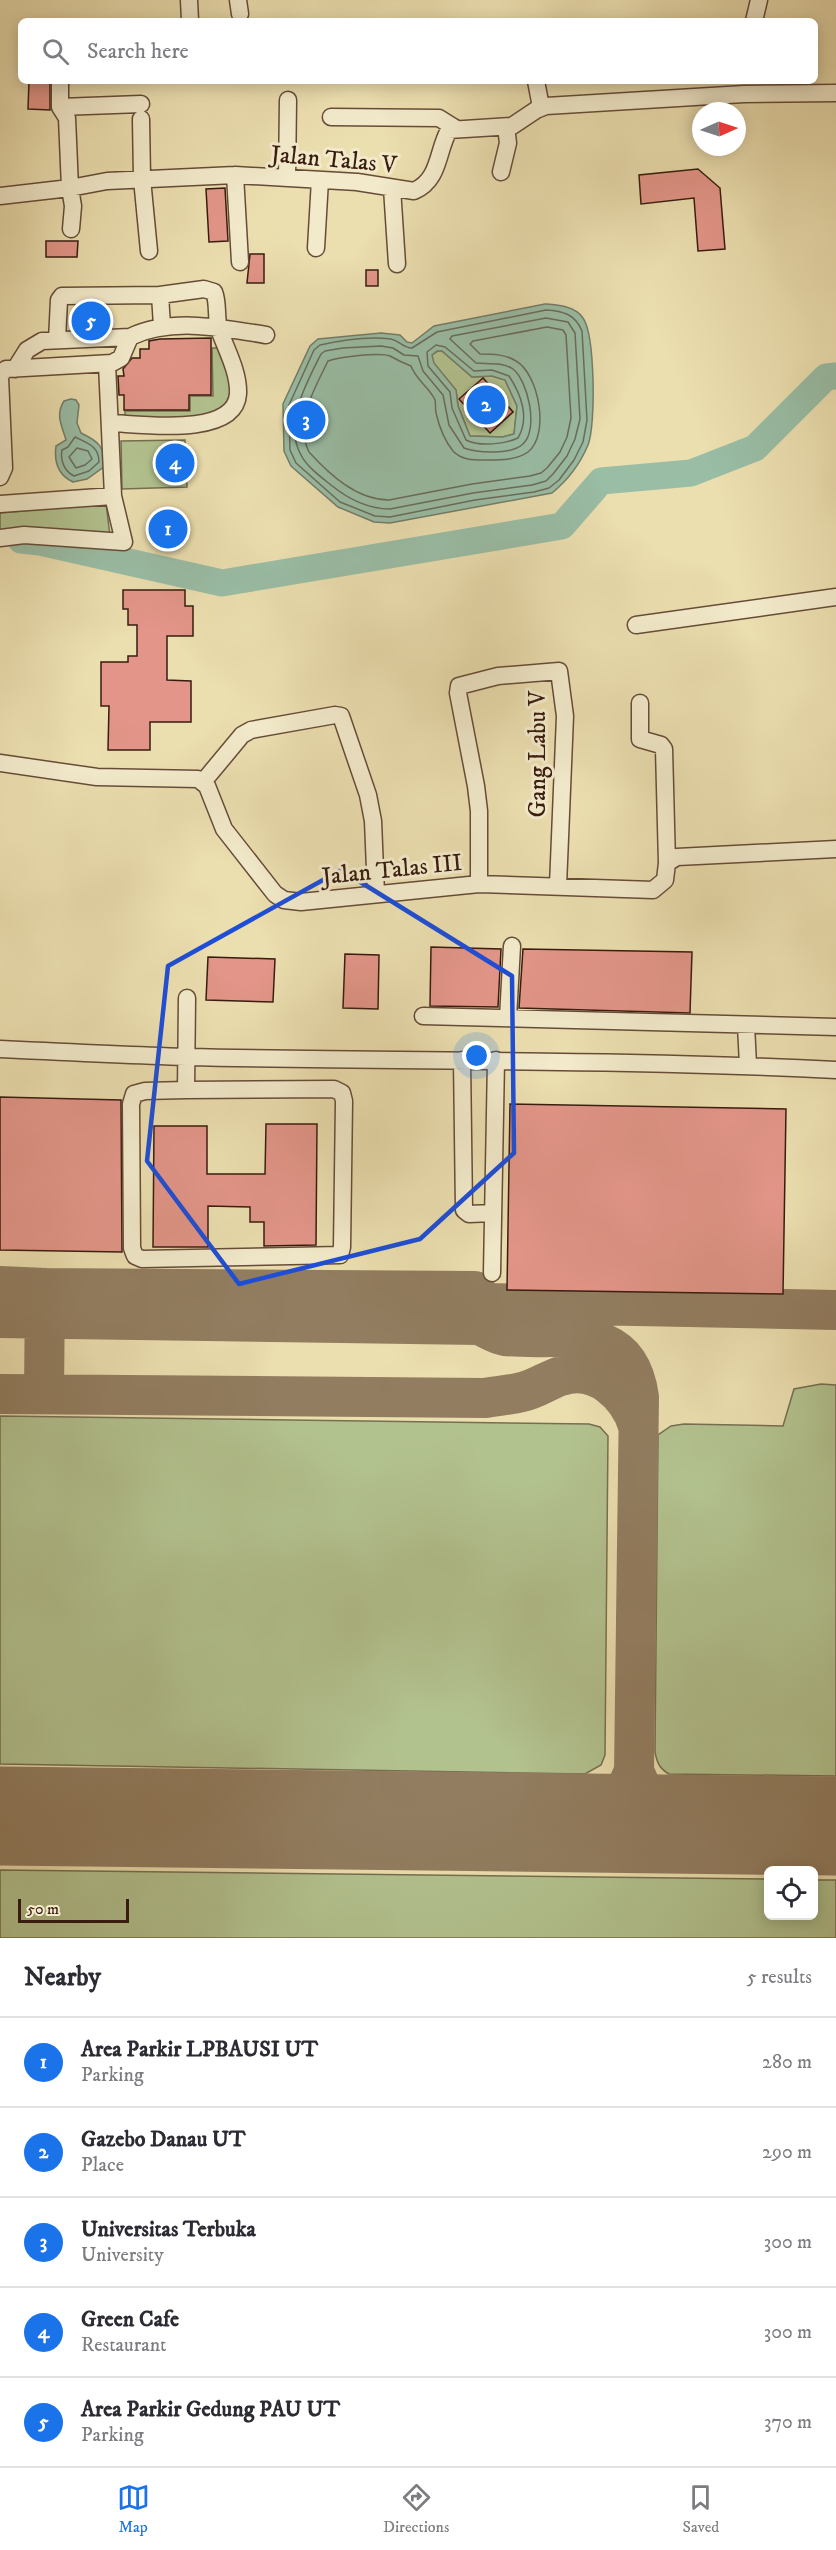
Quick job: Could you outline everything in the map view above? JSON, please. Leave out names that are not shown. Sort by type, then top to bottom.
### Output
[{"type":"street","points":[[189,0],[190,18]]},
{"type":"street","points":[[755,18],[759,0]]},
{"type":"street","points":[[60,84],[60,107],[67,118],[73,206],[71,229]]},
{"type":"street","points":[[536,84],[540,107]]},
{"type":"street","points":[[331,117],[439,118],[455,128],[506,127],[516,124],[540,107],[745,88],[836,93]]},
{"type":"street","points":[[287,178],[288,100]]},
{"type":"street","points":[[60,107],[141,111],[142,179],[149,250]]},
{"type":"street","points":[[501,172],[508,143],[506,127]]},
{"type":"street","name":"Jalan Talas V","points":[[0,196],[107,181],[235,175],[357,182],[414,191],[429,181],[434,173],[447,132],[455,128]]},
{"type":"street","points":[[235,175],[240,261]]},
{"type":"street","points":[[316,248],[320,180]]},
{"type":"street","points":[[392,188],[397,264]]},
{"type":"street","points":[[57,340],[59,300],[62,296],[160,295],[204,289],[211,290],[216,296],[218,327],[237,382],[236,402],[230,412],[208,423],[174,426],[111,423]]},
{"type":"street","points":[[160,295],[162,326]]},
{"type":"street","points":[[0,477],[4,468],[4,370],[33,345],[42,341],[130,337],[162,326],[218,327],[266,335]]},
{"type":"street","points":[[4,370],[107,364],[119,360],[130,337]]},
{"type":"street","points":[[0,538],[24,536],[124,542],[113,496],[107,364]]},
{"type":"street","points":[[0,504],[113,496]]},
{"type":"street","points":[[636,625],[836,597]]},
{"type":"street","name":"Gang Labu V","points":[[479,884],[477,786],[458,693],[459,686],[498,676],[559,671],[565,716],[558,886]]},
{"type":"street","points":[[640,703],[640,739],[661,745],[664,749],[667,863],[681,857],[836,849]]},
{"type":"street","points":[[0,763],[96,777],[198,779],[203,782],[242,735],[250,730],[335,715],[341,716],[370,801],[376,894]]},
{"type":"street","name":"Jalan Talas III","points":[[203,782],[207,786],[224,829],[279,897],[301,902],[479,884],[653,890],[665,880],[667,863]]},
{"type":"street","points":[[508,1018],[512,946]]},
{"type":"street","points":[[186,1090],[187,998]]},
{"type":"street","points":[[423,1016],[836,1028]]},
{"type":"street","points":[[746,1025],[748,1065]]},
{"type":"street","points":[[0,1049],[186,1057],[462,1059],[748,1065],[836,1070]]},
{"type":"street","points":[[462,1059],[464,1210],[469,1214],[493,1213]]},
{"type":"street","points":[[492,1273],[495,1060]]},
{"type":"street","points":[[334,1089],[342,1093],[344,1101],[340,1255],[142,1259],[135,1256],[132,1248],[131,1104],[134,1094],[145,1091],[186,1090],[334,1089]]},
{"type":"highlighted area","points":[[341,870],[512,976],[514,1153],[420,1239],[239,1284],[147,1161],[168,966]]},
{"type":"shaded area","points":[[212,348],[218,348],[227,369],[230,396],[224,406],[214,413],[184,420],[125,421],[125,411],[190,411],[190,396],[213,396]]},
{"type":"shaded area","points":[[442,351],[472,377],[492,376],[505,380],[517,406],[514,434],[503,437],[470,436],[458,406],[456,390],[433,363],[432,355]],"holes":[[[483,378],[513,412],[490,433],[460,399]]]},
{"type":"shaded area","points":[[185,440],[187,487],[122,489],[121,441]]},
{"type":"shaded area","points":[[106,503],[110,536],[0,532],[0,513]]},
{"type":"shaded area","points":[[821,1384],[836,1385],[836,1776],[669,1774],[659,1765],[655,1752],[658,1435],[671,1426],[684,1424],[783,1426],[794,1389]]},
{"type":"shaded area","points":[[0,1416],[589,1424],[600,1427],[608,1436],[605,1755],[601,1765],[585,1774],[0,1764]]},
{"type":"shaded area","points":[[0,1870],[764,1879],[764,1920],[818,1920],[818,1880],[836,1880],[836,1938],[0,1938]]},
{"type":"water","points":[[545,304],[566,307],[580,314],[587,328],[592,360],[593,401],[588,445],[573,471],[552,493],[390,523],[374,522],[338,507],[291,466],[284,451],[283,404],[310,346],[318,339],[381,333],[400,335],[407,342],[412,343],[434,326]],"holes":[[[437,351],[442,351],[472,377],[492,376],[505,380],[517,406],[514,434],[503,437],[470,436],[458,406],[456,390],[434,363],[432,355]]]},
{"type":"water","points":[[76,400],[79,405],[77,423],[81,433],[92,439],[102,449],[105,466],[87,479],[73,482],[61,471],[56,452],[56,446],[66,440],[60,420],[61,406],[64,401]]},
{"type":"building","points":[[29,84],[50,84],[50,110],[28,109]]},
{"type":"building","points":[[698,169],[720,188],[725,249],[698,251],[694,198],[641,204],[639,175]]},
{"type":"building","points":[[225,188],[228,241],[209,242],[206,189]]},
{"type":"building","points":[[46,241],[78,241],[77,257],[46,257]]},
{"type":"building","points":[[250,254],[264,254],[264,283],[247,283]]},
{"type":"building","points":[[366,270],[378,270],[378,286],[366,286]]},
{"type":"building","points":[[211,338],[211,395],[189,395],[189,410],[124,410],[124,395],[119,395],[118,376],[124,376],[123,369],[132,358],[140,358],[140,349],[149,349],[149,341]]},
{"type":"building","points":[[483,378],[513,412],[490,433],[459,399]]},
{"type":"building","points":[[123,590],[185,590],[185,606],[193,606],[193,636],[167,636],[167,680],[191,681],[191,722],[150,722],[150,750],[108,750],[109,706],[101,706],[101,662],[128,662],[128,656],[137,656],[137,625],[128,625],[128,609],[123,609]]},
{"type":"building","points":[[431,947],[501,949],[498,1007],[430,1006]]},
{"type":"building","points":[[523,949],[692,952],[690,1013],[519,1008]]},
{"type":"building","points":[[345,954],[379,955],[378,1009],[343,1008]]},
{"type":"building","points":[[208,957],[275,959],[273,1002],[206,1000]]},
{"type":"building","points":[[0,1097],[121,1100],[122,1252],[0,1250]]},
{"type":"building","points":[[510,1104],[786,1109],[783,1294],[507,1290]]},
{"type":"building","points":[[266,1124],[317,1124],[316,1245],[264,1246],[264,1222],[250,1222],[250,1207],[208,1206],[208,1247],[153,1247],[154,1126],[207,1126],[207,1174],[265,1174]]},
{"type":"waterway","points":[[21,540],[40,542],[222,583],[562,526],[601,481],[691,473],[755,448],[826,377],[836,376]]},
{"type":"taxiway","points":[[0,1286],[45,1288]]},
{"type":"taxiway","points":[[44,1394],[45,1288],[475,1291],[486,1303],[836,1310]]},
{"type":"taxiway","points":[[0,1318],[479,1325],[505,1336],[589,1339],[607,1345],[621,1355],[632,1372],[639,1397],[634,1771],[620,1798],[605,1813],[595,1817],[554,1823]]},
{"type":"taxiway","points":[[0,1394],[485,1398],[527,1391],[561,1376],[574,1373],[587,1374],[610,1385],[627,1403],[638,1426]]},
{"type":"taxiway","points":[[634,1771],[647,1797],[663,1812],[684,1820],[712,1825]]},
{"type":"runway","points":[[0,1816],[836,1826]]},
{"type":"place","name":"Area Parkir Gedung PAU UT","points":[[91,321]]},
{"type":"place","name":"Gazebo Danau UT","points":[[486,405]]},
{"type":"place","name":"Universitas Terbuka","points":[[306,420]]},
{"type":"place","name":"Green Cafe","points":[[175,463]]},
{"type":"place","name":"Area Parkir LPBAUSI UT","points":[[168,529]]}]
